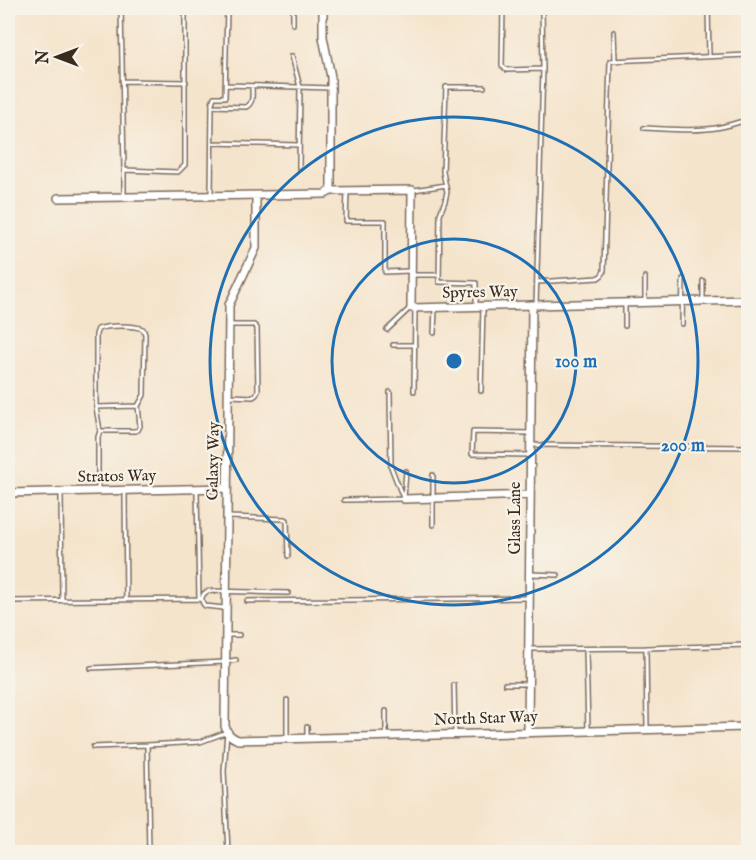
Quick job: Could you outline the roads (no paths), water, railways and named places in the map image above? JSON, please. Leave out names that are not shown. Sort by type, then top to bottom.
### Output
[{"type":"street","points":[[323,8],[323,37],[331,77],[331,191]]},
{"type":"street","points":[[58,198],[256,196],[325,194],[331,191],[412,190],[413,308]]},
{"type":"street","name":"Galaxy Way","points":[[227,732],[225,726],[225,662],[229,305],[256,248],[256,196]]},
{"type":"street","name":"Spyres Way","points":[[413,308],[748,300]]},
{"type":"street","name":"Glass Lane","points":[[528,732],[530,433],[534,305]]},
{"type":"street","name":"Stratos Way","points":[[8,494],[227,488]]},
{"type":"street","points":[[404,499],[530,495]]},
{"type":"street","name":"North Star Way","points":[[227,732],[238,740],[748,727]]},
{"type":"lane","points":[[121,8],[124,197]]},
{"type":"lane","points":[[124,170],[178,172],[185,165],[185,8]]},
{"type":"lane","points":[[211,196],[212,106],[214,97],[225,97],[227,8]]},
{"type":"lane","points":[[292,24],[293,8]]},
{"type":"lane","points":[[502,8],[502,66],[504,69],[543,69]]},
{"type":"lane","points":[[534,305],[537,282],[543,69],[542,8]]},
{"type":"lane","points":[[708,8],[709,56]]},
{"type":"lane","points":[[614,32],[615,60]]},
{"type":"lane","points":[[537,282],[598,278],[604,271],[610,62],[748,55]]},
{"type":"lane","points":[[292,56],[300,87],[299,167]]},
{"type":"lane","points":[[122,81],[186,82]]},
{"type":"lane","points":[[225,84],[331,88]]},
{"type":"lane","points":[[212,106],[249,106],[252,85]]},
{"type":"lane","points":[[482,391],[476,283],[439,282],[439,275],[440,214],[447,192],[444,172],[446,87],[484,87]]},
{"type":"lane","points":[[644,128],[721,127],[748,120]]},
{"type":"lane","points":[[212,143],[299,146]]},
{"type":"lane","points":[[412,190],[446,185]]},
{"type":"lane","points":[[346,191],[346,221],[385,221],[384,272],[439,275]]},
{"type":"lane","points":[[645,277],[645,302]]},
{"type":"lane","points":[[682,324],[683,279]]},
{"type":"lane","points":[[704,281],[704,301]]},
{"type":"lane","points":[[625,303],[625,326]]},
{"type":"lane","points":[[434,333],[435,307]]},
{"type":"lane","points":[[387,330],[413,308]]},
{"type":"lane","points":[[413,308],[414,391]]},
{"type":"lane","points":[[228,396],[253,397],[258,391],[256,326],[229,325]]},
{"type":"lane","points":[[98,491],[100,431],[96,406],[96,334],[104,327],[143,329],[145,333],[144,395],[138,406],[140,426],[135,431],[100,431]]},
{"type":"lane","points":[[393,345],[415,345]]},
{"type":"lane","points":[[390,392],[391,467],[404,499]]},
{"type":"lane","points":[[96,406],[138,406]]},
{"type":"lane","points":[[530,433],[472,432],[472,454],[530,455]]},
{"type":"lane","points":[[530,446],[748,447]]},
{"type":"lane","points":[[404,499],[406,471]]},
{"type":"lane","points":[[433,525],[434,475]]},
{"type":"lane","points":[[197,489],[200,599],[208,607],[226,609]]},
{"type":"lane","points":[[125,490],[126,600]]},
{"type":"lane","points":[[61,492],[62,601]]},
{"type":"lane","points":[[344,500],[404,499]]},
{"type":"lane","points":[[227,517],[285,519],[288,522],[288,556]]},
{"type":"lane","points":[[743,568],[748,568]]},
{"type":"lane","points":[[529,574],[558,575]]},
{"type":"lane","points":[[8,601],[200,599],[206,592],[288,593]]},
{"type":"lane","points":[[247,601],[529,598]]},
{"type":"lane","points":[[226,635],[239,634]]},
{"type":"lane","points":[[529,649],[748,645]]},
{"type":"lane","points":[[646,648],[647,729]]},
{"type":"lane","points":[[586,649],[588,730]]},
{"type":"lane","points":[[91,668],[236,660]]},
{"type":"lane","points":[[505,684],[528,684]]},
{"type":"lane","points":[[454,685],[455,734]]},
{"type":"lane","points":[[287,700],[287,738]]},
{"type":"lane","points":[[386,711],[386,735]]},
{"type":"lane","points":[[307,727],[307,738]]},
{"type":"lane","points":[[93,747],[200,742],[227,732],[224,771],[228,852]]},
{"type":"lane","points":[[147,745],[149,852]]}]
